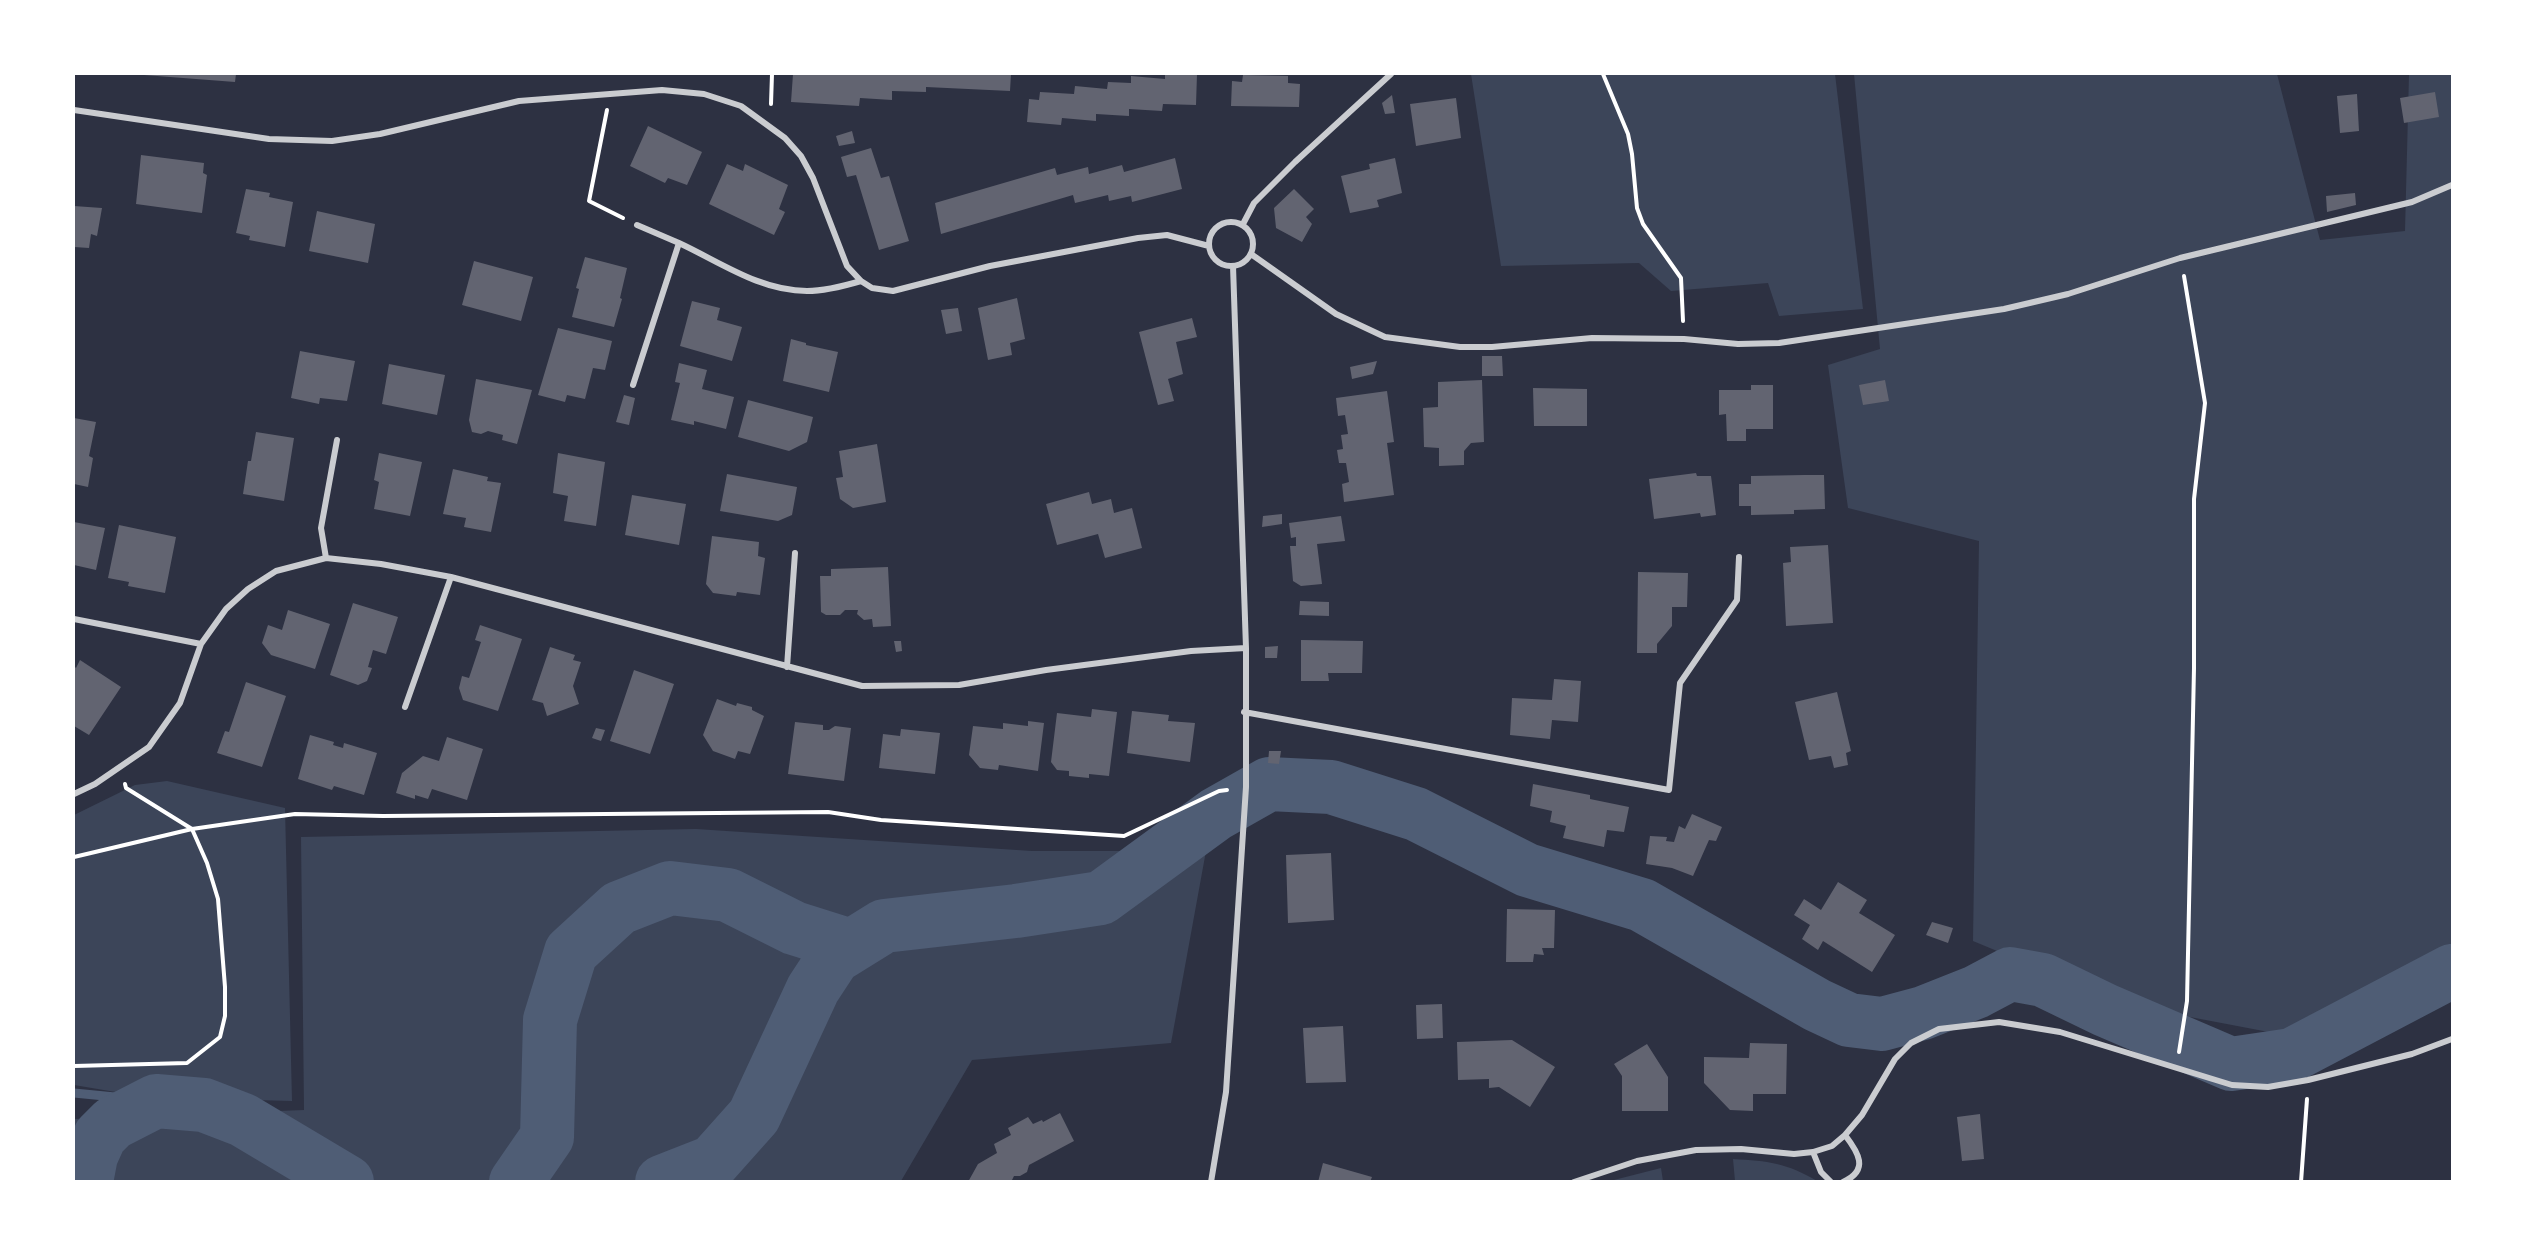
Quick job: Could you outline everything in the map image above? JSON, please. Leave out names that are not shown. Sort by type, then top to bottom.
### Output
[{"type":"street","points":[[1243,224],[1251,208],[1263,195],[1391,74]]},
{"type":"street","points":[[74,110],[269,139],[332,141],[380,134],[519,101],[662,90],[704,94],[741,106],[785,138],[801,156],[813,178],[847,266],[861,281],[872,288],[893,291],[990,266],[1138,238],[1167,235],[1209,246]]},
{"type":"street","points":[[1251,254],[1336,314],[1385,337],[1460,348],[1592,338],[1684,339],[1738,344],[1779,343],[2004,309],[2068,294],[2180,258],[2412,201],[2452,185]]},
{"type":"street","points":[[1229,221],[1243,224],[1252,235],[1251,254],[1244,263],[1233,266],[1219,263],[1210,253],[1212,232],[1222,223],[1229,221]]},
{"type":"street","points":[[637,225],[679,243],[743,276],[776,288],[808,291],[842,287],[861,281]]},
{"type":"street","points":[[633,385],[679,243]]},
{"type":"street","points":[[1211,1182],[1226,1092],[1246,788],[1245,648],[1233,266]]},
{"type":"street","points":[[326,558],[321,528],[337,440]]},
{"type":"street","points":[[787,667],[795,553]]},
{"type":"street","points":[[1244,712],[1669,790],[1680,683],[1737,600],[1738,557]]},
{"type":"street","points":[[74,794],[96,784],[149,747],[180,703],[201,644],[226,609],[248,589],[276,571],[326,558],[381,564],[451,577],[862,686],[958,685],[1046,670],[1191,651],[1245,648]]},
{"type":"street","points":[[405,707],[451,577]]},
{"type":"street","points":[[74,619],[201,644]]},
{"type":"street","points":[[1574,1182],[1637,1161],[1696,1150],[1741,1149],[1794,1154],[1813,1152],[1832,1146],[1863,1115],[1894,1059],[1911,1043],[1940,1029],[2000,1022],[2060,1032],[2232,1085],[2268,1087],[2308,1080],[2412,1054],[2452,1039]]},
{"type":"street","points":[[1843,1182],[1853,1178],[1860,1159],[1845,1135]]},
{"type":"street","points":[[1813,1152],[1821,1172],[1831,1182]]},
{"type":"path","points":[[768,126],[772,74]]},
{"type":"path","points":[[1603,74],[1628,134],[1637,208],[1643,224],[1681,278],[1684,339]]},
{"type":"path","points":[[611,93],[589,201],[637,225]]},
{"type":"path","points":[[2176,1067],[2187,1001],[2194,668],[2194,499],[2205,403],[2180,258]]},
{"type":"path","points":[[74,1066],[187,1063],[220,1037],[225,1016],[218,899],[207,863],[192,829],[126,788],[123,765]]},
{"type":"path","points":[[74,856],[192,829],[295,814],[383,816],[828,812],[880,820],[1124,836],[1219,791],[1246,788]]},
{"type":"path","points":[[2301,1182],[2308,1080]]},
{"type":"shaded area","points":[[1471,74],[1835,74],[1863,309],[1779,316],[1768,283],[1671,291],[1639,263],[1501,266]]},
{"type":"shaded area","points":[[1854,74],[2277,74],[2320,240],[2405,231],[2409,74],[2452,74],[2452,937],[2449,996],[2295,1037],[2127,1005],[1973,941],[1979,541],[1848,508],[1828,365],[1880,349]]},
{"type":"shaded area","points":[[167,781],[285,808],[292,1101],[145,1097],[74,1085],[74,815],[135,785]]},
{"type":"shaded area","points":[[696,829],[1032,851],[1206,851],[1171,1043],[972,1060],[901,1181],[74,1181],[74,1119],[304,1110],[301,837]]},
{"type":"shaded area","points":[[1733,1159],[1777,1164],[1796,1170],[1817,1181],[1735,1181]]},
{"type":"shaded area","points":[[1661,1168],[1663,1181],[1610,1181]]},
{"type":"building","points":[[131,74],[236,74],[235,82]]},
{"type":"building","points":[[793,74],[1011,74],[1010,91],[926,87],[926,92],[892,91],[892,100],[860,98],[859,106],[791,102]]},
{"type":"building","points":[[1165,74],[1197,74],[1196,105],[1163,104],[1162,111],[1129,109],[1129,116],[1096,114],[1096,121],[1062,118],[1061,125],[1027,122],[1029,99],[1039,100],[1040,92],[1074,94],[1075,86],[1107,89],[1108,82],[1131,83],[1131,76],[1165,79]]},
{"type":"building","points":[[1243,75],[1288,76],[1288,83],[1300,84],[1299,107],[1231,106],[1232,81],[1242,82]]},
{"type":"building","points":[[2435,92],[2439,117],[2404,123],[2400,98]]},
{"type":"building","points":[[2357,94],[2359,131],[2340,133],[2337,96]]},
{"type":"building","points":[[1392,95],[1395,113],[1385,114],[1382,103]]},
{"type":"building","points":[[1456,98],[1461,138],[1416,146],[1410,104]]},
{"type":"building","points":[[648,126],[702,152],[687,185],[668,178],[665,183],[630,166]]},
{"type":"building","points":[[852,131],[855,143],[839,146],[836,136]]},
{"type":"building","points":[[871,148],[881,178],[889,176],[909,241],[879,250],[856,175],[847,177],[841,157]]},
{"type":"building","points":[[141,155],[204,163],[203,173],[207,175],[202,213],[136,204]]},
{"type":"building","points":[[1175,158],[1182,189],[1132,202],[1131,196],[1109,201],[1108,195],[1075,203],[1073,195],[941,234],[935,203],[1055,168],[1057,175],[1088,167],[1089,174],[1122,165],[1124,172]]},
{"type":"building","points":[[1395,158],[1402,193],[1377,200],[1379,207],[1350,213],[1341,176],[1370,169],[1369,164]]},
{"type":"building","points":[[727,164],[743,171],[745,164],[788,185],[779,209],[785,212],[774,235],[709,204]]},
{"type":"building","points":[[246,189],[270,193],[269,197],[293,202],[285,247],[249,240],[250,236],[236,233]]},
{"type":"building","points":[[1294,189],[1314,209],[1306,217],[1312,224],[1302,242],[1276,228],[1274,208]]},
{"type":"building","points":[[2355,193],[2356,205],[2327,212],[2326,196]]},
{"type":"building","points":[[74,206],[102,208],[97,236],[91,234],[89,248],[74,247]]},
{"type":"building","points":[[317,211],[375,224],[368,263],[309,251]]},
{"type":"building","points":[[585,257],[627,268],[614,327],[572,317],[579,289],[576,288]]},
{"type":"building","points":[[474,261],[533,277],[521,321],[462,305]]},
{"type":"building","points":[[1017,298],[1025,339],[1010,343],[1012,355],[988,360],[978,308]]},
{"type":"building","points":[[692,301],[720,308],[717,320],[742,327],[732,361],[680,346]]},
{"type":"building","points":[[958,308],[962,331],[946,334],[941,310]]},
{"type":"building","points":[[1192,318],[1197,337],[1176,342],[1183,374],[1168,379],[1174,401],[1158,405],[1139,332]]},
{"type":"building","points":[[558,328],[612,341],[605,370],[593,368],[585,399],[567,395],[565,402],[538,395]]},
{"type":"building","points":[[791,339],[838,352],[829,392],[783,381]]},
{"type":"building","points":[[300,351],[355,361],[347,401],[320,398],[319,404],[291,398]]},
{"type":"building","points":[[1482,356],[1502,356],[1503,376],[1482,376]]},
{"type":"building","points":[[1377,361],[1373,374],[1352,379],[1350,367]]},
{"type":"building","points":[[679,363],[707,370],[702,389],[734,397],[726,429],[694,421],[694,425],[671,420],[680,383],[675,382]]},
{"type":"building","points":[[389,364],[445,375],[437,415],[382,404]]},
{"type":"building","points":[[476,379],[532,390],[517,444],[502,440],[503,435],[488,431],[481,434],[472,432],[469,420]]},
{"type":"building","points":[[1482,380],[1484,442],[1471,443],[1464,451],[1464,465],[1439,466],[1439,448],[1424,447],[1423,408],[1438,407],[1438,382]]},
{"type":"building","points":[[1885,380],[1889,401],[1863,405],[1859,385]]},
{"type":"building","points":[[1751,385],[1773,385],[1773,429],[1746,429],[1746,441],[1727,441],[1726,414],[1719,415],[1719,390],[1751,390]]},
{"type":"building","points":[[1533,388],[1587,389],[1587,426],[1534,426]]},
{"type":"building","points":[[1387,391],[1394,442],[1387,443],[1394,495],[1344,502],[1342,484],[1349,482],[1346,463],[1339,463],[1337,450],[1343,449],[1341,435],[1348,434],[1345,415],[1338,416],[1336,398]]},
{"type":"building","points":[[624,395],[635,398],[629,425],[616,422]]},
{"type":"building","points":[[748,400],[813,417],[807,442],[789,451],[738,437]]},
{"type":"building","points":[[74,418],[96,422],[89,456],[93,458],[88,487],[74,484]]},
{"type":"building","points":[[256,432],[294,438],[284,501],[243,494],[248,461],[251,461]]},
{"type":"building","points":[[877,444],[886,502],[853,508],[840,499],[836,478],[843,477],[839,451]]},
{"type":"building","points":[[379,453],[422,462],[410,516],[374,509],[379,482],[374,480]]},
{"type":"building","points":[[558,453],[605,462],[596,526],[564,521],[568,496],[553,493]]},
{"type":"building","points":[[453,469],[488,477],[487,481],[501,483],[491,532],[464,527],[466,518],[443,514]]},
{"type":"building","points":[[1696,473],[1697,476],[1711,476],[1716,515],[1701,517],[1700,513],[1654,519],[1649,479]]},
{"type":"building","points":[[727,474],[797,487],[792,515],[778,521],[720,511]]},
{"type":"building","points":[[1824,475],[1825,509],[1794,510],[1794,514],[1751,515],[1751,506],[1739,506],[1739,484],[1751,484],[1751,476]]},
{"type":"building","points":[[1089,492],[1092,504],[1111,499],[1114,513],[1132,508],[1142,548],[1105,558],[1098,534],[1057,545],[1046,504]]},
{"type":"building","points":[[632,495],[686,504],[679,545],[625,535]]},
{"type":"building","points":[[1282,514],[1282,524],[1262,527],[1263,516]]},
{"type":"building","points":[[1341,516],[1345,541],[1317,544],[1322,584],[1301,586],[1293,581],[1290,546],[1296,546],[1296,537],[1291,538],[1289,523]]},
{"type":"building","points":[[74,522],[105,528],[96,570],[74,565]]},
{"type":"building","points":[[119,525],[176,537],[165,593],[128,586],[129,582],[108,578]]},
{"type":"building","points":[[712,536],[759,542],[758,556],[765,558],[760,595],[737,592],[736,596],[713,593],[706,584]]},
{"type":"building","points":[[1828,545],[1833,623],[1786,626],[1783,563],[1791,562],[1790,547]]},
{"type":"building","points":[[888,567],[891,626],[873,627],[872,619],[864,620],[857,614],[858,610],[845,610],[840,615],[826,615],[821,612],[820,576],[831,576],[831,569]]},
{"type":"building","points":[[1638,572],[1688,573],[1687,607],[1672,607],[1672,626],[1657,644],[1657,653],[1637,653]]},
{"type":"building","points":[[1300,601],[1329,602],[1329,616],[1299,615]]},
{"type":"building","points":[[353,603],[398,617],[386,654],[373,650],[368,667],[372,668],[367,681],[358,685],[330,675]]},
{"type":"building","points":[[288,610],[330,624],[315,669],[271,655],[262,643],[268,625],[282,630]]},
{"type":"building","points":[[480,625],[522,639],[498,711],[463,700],[459,688],[462,676],[469,678],[481,642],[475,640]]},
{"type":"building","points":[[1301,640],[1363,641],[1362,673],[1328,673],[1329,681],[1301,681]]},
{"type":"building","points":[[894,641],[901,641],[902,651],[896,652]]},
{"type":"building","points":[[1278,646],[1277,658],[1265,658],[1265,647]]},
{"type":"building","points":[[550,647],[575,655],[573,660],[581,662],[573,686],[579,704],[547,716],[543,703],[532,700]]},
{"type":"building","points":[[80,660],[121,687],[89,735],[74,726],[74,666],[76,668]]},
{"type":"building","points":[[634,670],[674,684],[650,754],[610,741]]},
{"type":"building","points":[[1554,679],[1581,681],[1578,722],[1552,720],[1550,739],[1510,735],[1512,698],[1552,700]]},
{"type":"building","points":[[246,682],[286,696],[262,767],[217,753],[225,731],[229,732]]},
{"type":"building","points":[[1837,692],[1851,751],[1846,753],[1848,765],[1834,768],[1831,756],[1809,760],[1795,702]]},
{"type":"building","points":[[717,699],[736,706],[737,703],[752,707],[752,710],[764,716],[750,754],[738,751],[735,759],[713,751],[703,735]]},
{"type":"building","points":[[1092,709],[1117,712],[1109,776],[1089,774],[1089,778],[1069,776],[1069,771],[1057,770],[1051,762],[1057,713],[1091,717]]},
{"type":"building","points":[[1132,711],[1169,715],[1168,721],[1195,723],[1190,762],[1127,753]]},
{"type":"building","points":[[1028,721],[1044,723],[1038,771],[999,765],[998,770],[980,768],[969,755],[973,726],[1003,729],[1003,723],[1028,726]]},
{"type":"building","points":[[795,722],[823,725],[823,730],[829,730],[835,726],[851,728],[844,781],[788,774]]},
{"type":"building","points":[[596,728],[605,730],[601,741],[592,738]]},
{"type":"building","points":[[901,729],[940,733],[935,774],[879,768],[883,734],[900,736]]},
{"type":"building","points":[[310,735],[334,742],[333,745],[343,748],[344,743],[377,753],[364,795],[334,786],[332,790],[298,779]]},
{"type":"building","points":[[447,737],[483,749],[467,800],[432,789],[428,799],[415,795],[415,799],[396,793],[402,773],[423,756],[439,761]]},
{"type":"building","points":[[1269,751],[1281,751],[1279,764],[1268,763]]},
{"type":"building","points":[[1533,784],[1590,795],[1590,799],[1629,807],[1624,832],[1607,830],[1604,847],[1563,838],[1566,826],[1550,822],[1552,811],[1530,806]]},
{"type":"building","points":[[1692,814],[1722,827],[1716,841],[1709,840],[1693,876],[1672,868],[1646,864],[1650,836],[1667,837],[1666,841],[1674,842],[1679,826],[1685,829]]},
{"type":"building","points":[[1331,853],[1334,920],[1288,923],[1286,855]]},
{"type":"building","points":[[1838,882],[1867,900],[1859,913],[1895,935],[1872,972],[1823,941],[1818,950],[1802,939],[1810,925],[1794,915],[1804,899],[1821,910]]},
{"type":"building","points":[[1507,909],[1555,910],[1554,948],[1542,948],[1544,955],[1534,954],[1533,962],[1506,962]]},
{"type":"building","points":[[1932,922],[1953,928],[1948,943],[1926,935]]},
{"type":"building","points":[[1442,1004],[1443,1038],[1417,1039],[1416,1005]]},
{"type":"building","points":[[1343,1026],[1346,1082],[1306,1083],[1303,1028]]},
{"type":"building","points":[[1512,1040],[1555,1067],[1530,1107],[1499,1087],[1489,1088],[1489,1079],[1458,1080],[1457,1042]]},
{"type":"building","points":[[1750,1043],[1787,1044],[1786,1094],[1753,1094],[1753,1111],[1730,1110],[1704,1083],[1704,1057],[1749,1058]]},
{"type":"building","points":[[1647,1044],[1668,1077],[1668,1111],[1622,1111],[1622,1076],[1614,1064]]},
{"type":"building","points":[[1060,1113],[1074,1141],[1029,1165],[1027,1172],[1014,1176],[1011,1182],[968,1182],[978,1164],[997,1153],[994,1144],[1011,1135],[1008,1128],[1028,1117],[1033,1124],[1042,1120],[1043,1122]]},
{"type":"building","points":[[1980,1114],[1984,1159],[1962,1161],[1957,1117]]},
{"type":"building","points":[[1323,1163],[1372,1177],[1370,1182],[1318,1182]]},
{"type":"waterway","points":[[662,1182],[713,1162],[754,1116],[813,989],[834,957],[884,926],[1016,911],[1101,898],[1216,814],[1269,784],[1331,787],[1416,814],[1527,870],[1642,905],[1817,1005],[1849,1020],[1882,1024],[1923,1013],[1976,992],[2010,974],[2043,980],[2105,1010],[2231,1064],[2292,1055],[2452,971]]},
{"type":"waterway","points":[[516,1182],[547,1137],[550,1020],[571,952],[619,908],[670,888],[728,895],[794,928],[851,946]]},
{"type":"waterway","points":[[74,1093],[156,1101]]},
{"type":"waterway","points":[[86,1182],[91,1156],[100,1136],[113,1123],[156,1101],[204,1105],[243,1120],[347,1182]]}]
